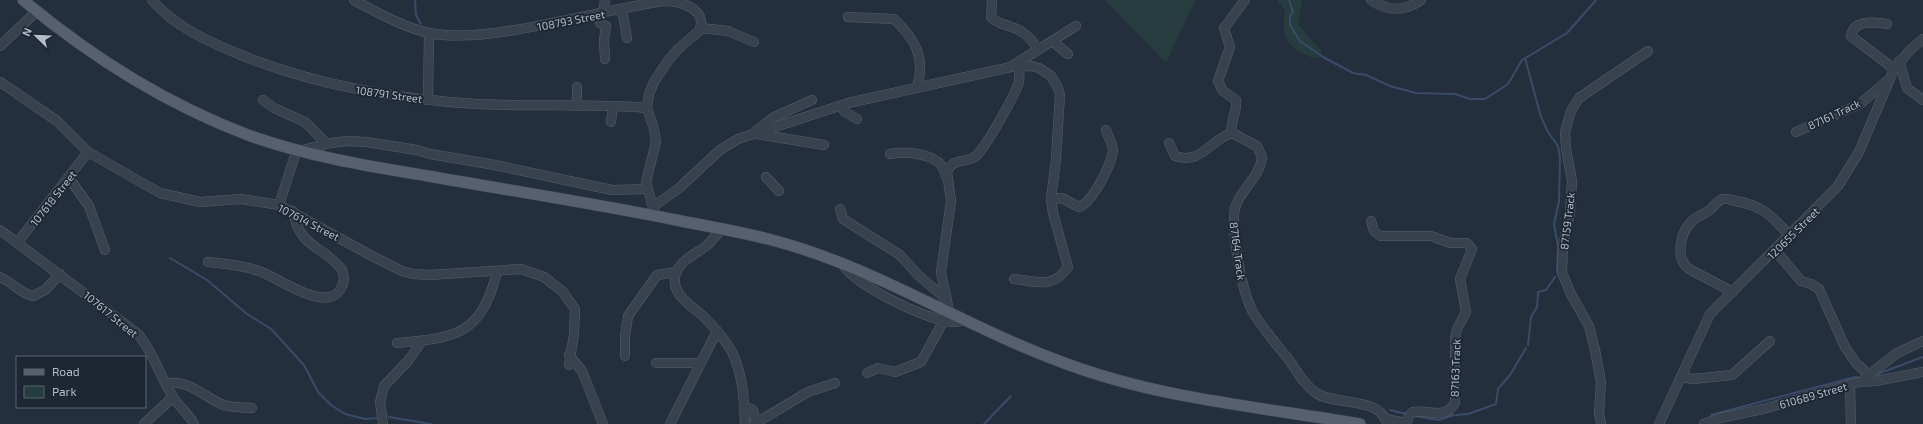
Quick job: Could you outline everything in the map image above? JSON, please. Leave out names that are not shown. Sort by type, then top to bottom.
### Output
[{"type":"main road","points":[[23,0],[97,56],[144,86],[248,135],[355,164],[654,211],[722,229],[770,239],[841,262],[947,316],[967,320],[1040,353],[1113,380],[1179,395],[1342,423],[1360,424]]},
{"type":"street","name":"108791 Street","points":[[152,0],[174,21],[188,30],[225,48],[267,66],[363,92],[428,100],[479,104],[647,108]]},
{"type":"street","name":"108793 Street","points":[[354,0],[395,20],[429,33],[473,35],[498,32],[600,14],[640,3],[664,1],[683,4],[698,13],[701,28]]},
{"type":"street","points":[[605,0],[600,14],[600,23],[606,26],[604,40],[605,59]]},
{"type":"street","points":[[992,0],[991,17],[993,20],[1013,27],[1030,38],[1038,50]]},
{"type":"street","points":[[1168,143],[1175,156],[1188,159],[1200,154],[1219,139],[1232,133],[1231,128],[1236,112],[1236,100],[1223,90],[1218,81],[1230,47],[1224,28],[1245,0]]},
{"type":"street","points":[[1371,0],[1379,6],[1392,9],[1413,5],[1421,0]]},
{"type":"street","points":[[622,9],[627,38]]},
{"type":"street","points":[[0,46],[36,11]]},
{"type":"street","points":[[848,17],[894,19],[911,39],[917,50],[921,68],[917,87]]},
{"type":"street","points":[[1887,24],[1867,22],[1858,26],[1853,31],[1851,36],[1897,65],[1907,88],[1923,100]]},
{"type":"street","points":[[1015,67],[1038,50],[1076,26]]},
{"type":"street","points":[[754,42],[728,31],[701,28],[696,34],[678,48],[667,62],[651,88],[647,108],[653,125],[656,142],[647,175],[647,189],[654,211],[720,150],[738,139],[840,106],[917,87],[1015,67],[1031,66],[1046,71],[1051,76],[1058,88],[1060,109],[1054,187],[1051,199],[1053,213],[1068,267],[1060,276],[1045,284],[1014,279]]},
{"type":"street","points":[[428,100],[429,33]]},
{"type":"street","name":"120655 Street","points":[[1659,424],[1706,321],[1721,302],[1828,198],[1846,175],[1859,152],[1889,79],[1897,65],[1923,39]]},
{"type":"street","points":[[1052,41],[1068,54]]},
{"type":"street","name":"87159 Track","points":[[1601,424],[1599,413],[1601,382],[1595,350],[1588,326],[1562,273],[1563,246],[1570,213],[1572,181],[1566,149],[1565,132],[1570,111],[1579,98],[1648,51]]},
{"type":"street","points":[[868,373],[878,368],[892,372],[899,372],[918,364],[924,357],[947,316],[941,272],[951,201],[947,172],[950,166],[954,163],[977,154],[995,129],[1017,86],[1015,67]]},
{"type":"street","name":"87161 Track","points":[[1796,132],[1860,104],[1889,79]]},
{"type":"street","name":"107614 Street","points":[[0,82],[57,121],[88,152],[160,193],[200,202],[241,199],[256,200],[279,205],[293,211],[370,255],[402,271],[430,276],[521,269],[544,277],[562,291],[575,309],[574,334],[569,355],[569,365]]},
{"type":"street","points":[[577,87],[577,106]]},
{"type":"street","points":[[263,100],[274,108],[305,122],[326,143]]},
{"type":"street","points":[[754,134],[774,117],[812,100]]},
{"type":"street","points":[[611,122],[613,106]]},
{"type":"street","points":[[840,106],[845,112],[857,119]]},
{"type":"street","points":[[1051,199],[1062,198],[1079,208],[1090,200],[1109,164],[1113,151],[1106,130]]},
{"type":"street","name":"87164 Track","points":[[1232,133],[1257,146],[1262,157],[1258,172],[1238,201],[1234,217],[1243,289],[1253,313],[1310,388],[1328,399],[1364,404],[1379,411],[1386,421]]},
{"type":"street","points":[[754,134],[824,145]]},
{"type":"street","points":[[279,205],[299,150],[326,143],[348,141],[366,142],[417,150],[430,154],[495,165],[612,190],[647,189]]},
{"type":"street","name":"107618 Street","points":[[17,243],[88,152]]},
{"type":"street","points":[[890,154],[901,152],[929,157],[942,166],[947,179]]},
{"type":"street","points":[[766,177],[779,192]]},
{"type":"street","points":[[69,178],[89,206],[105,250]]},
{"type":"street","points":[[1733,292],[1689,269],[1683,263],[1680,244],[1692,222],[1712,208],[1720,200],[1725,199],[1746,202],[1762,209],[1771,216],[1790,236]]},
{"type":"street","points":[[840,209],[843,219],[900,255],[918,275],[945,298]]},
{"type":"street","points":[[208,262],[242,265],[261,271],[317,297],[327,298],[335,295],[343,284],[344,275],[342,270],[302,235],[296,226],[293,211]]},
{"type":"street","name":"87163 Track","points":[[1371,221],[1375,233],[1380,236],[1431,236],[1450,243],[1467,243],[1472,250],[1460,279],[1466,312],[1455,339],[1456,395],[1453,405],[1448,411],[1439,413],[1415,411],[1409,416],[1406,423]]},
{"type":"street","points":[[722,229],[706,246],[686,260],[677,272],[675,284],[682,298],[717,330],[728,345],[741,375],[745,424]]},
{"type":"street","name":"107617 Street","points":[[0,230],[138,334],[147,345],[173,397],[188,414],[194,424]]},
{"type":"street","points":[[1775,250],[1801,281],[1811,284],[1819,289],[1845,347],[1856,363],[1868,374]]},
{"type":"street","points":[[397,343],[440,339],[454,335],[468,326],[479,315],[492,291],[496,272]]},
{"type":"street","points":[[625,356],[624,343],[628,316],[657,275],[677,272]]},
{"type":"street","points":[[0,277],[10,282],[24,293],[33,296],[45,290],[60,274]]},
{"type":"street","points":[[670,424],[717,330]]},
{"type":"street","points":[[383,424],[380,402],[384,386],[408,361],[422,341]]},
{"type":"street","points":[[1681,377],[1694,378],[1732,375],[1770,341]]},
{"type":"street","points":[[1851,424],[1854,384],[1897,353],[1923,341]]},
{"type":"street","points":[[569,355],[582,371],[603,424]]},
{"type":"street","points":[[656,363],[700,363]]},
{"type":"street","name":"610689 Street","points":[[1704,424],[1720,418],[1763,409],[1854,384],[1923,372]]},
{"type":"street","points":[[166,384],[175,382],[185,384],[222,404],[252,408]]},
{"type":"street","points":[[744,406],[753,410],[756,423],[808,392],[835,383]]},
{"type":"street","points":[[144,424],[173,397]]},
{"type":"street","points":[[1386,421],[1406,423]]},
{"type":"green space","points":[[1105,0],[1197,0],[1194,3],[1167,61],[1164,61]]},
{"type":"green space","points":[[1277,0],[1301,0],[1302,4],[1298,24],[1321,51],[1321,58],[1313,58],[1303,54],[1290,45],[1285,34],[1285,11]]},
{"type":"waterway","points":[[415,0],[416,15],[421,24]]},
{"type":"waterway","points":[[1289,0],[1293,12],[1290,16],[1290,25],[1300,41],[1323,57],[1353,73],[1366,75],[1390,86],[1416,93],[1455,94],[1470,99],[1485,99],[1508,84],[1522,60],[1567,33],[1596,0]]},
{"type":"waterway","points":[[1525,58],[1541,117],[1548,132],[1558,146],[1560,158],[1559,201],[1554,224],[1558,246],[1557,272]]},
{"type":"waterway","points":[[170,258],[207,280],[247,314],[271,329],[304,365],[318,392],[331,405],[345,414],[365,419],[379,418]]},
{"type":"waterway","points":[[1528,345],[1531,317],[1537,307],[1538,292],[1546,290],[1555,277]]},
{"type":"waterway","points":[[1456,415],[1468,414],[1496,404],[1498,389],[1510,375],[1526,348]]},
{"type":"waterway","points":[[1875,375],[1923,357]]},
{"type":"waterway","points":[[1711,415],[1855,377],[1861,378]]},
{"type":"waterway","points":[[984,424],[1011,396]]},
{"type":"waterway","points":[[1390,410],[1406,414]]},
{"type":"waterway","points":[[1415,416],[1439,420],[1454,415]]},
{"type":"waterway","points":[[389,417],[431,424]]}]
